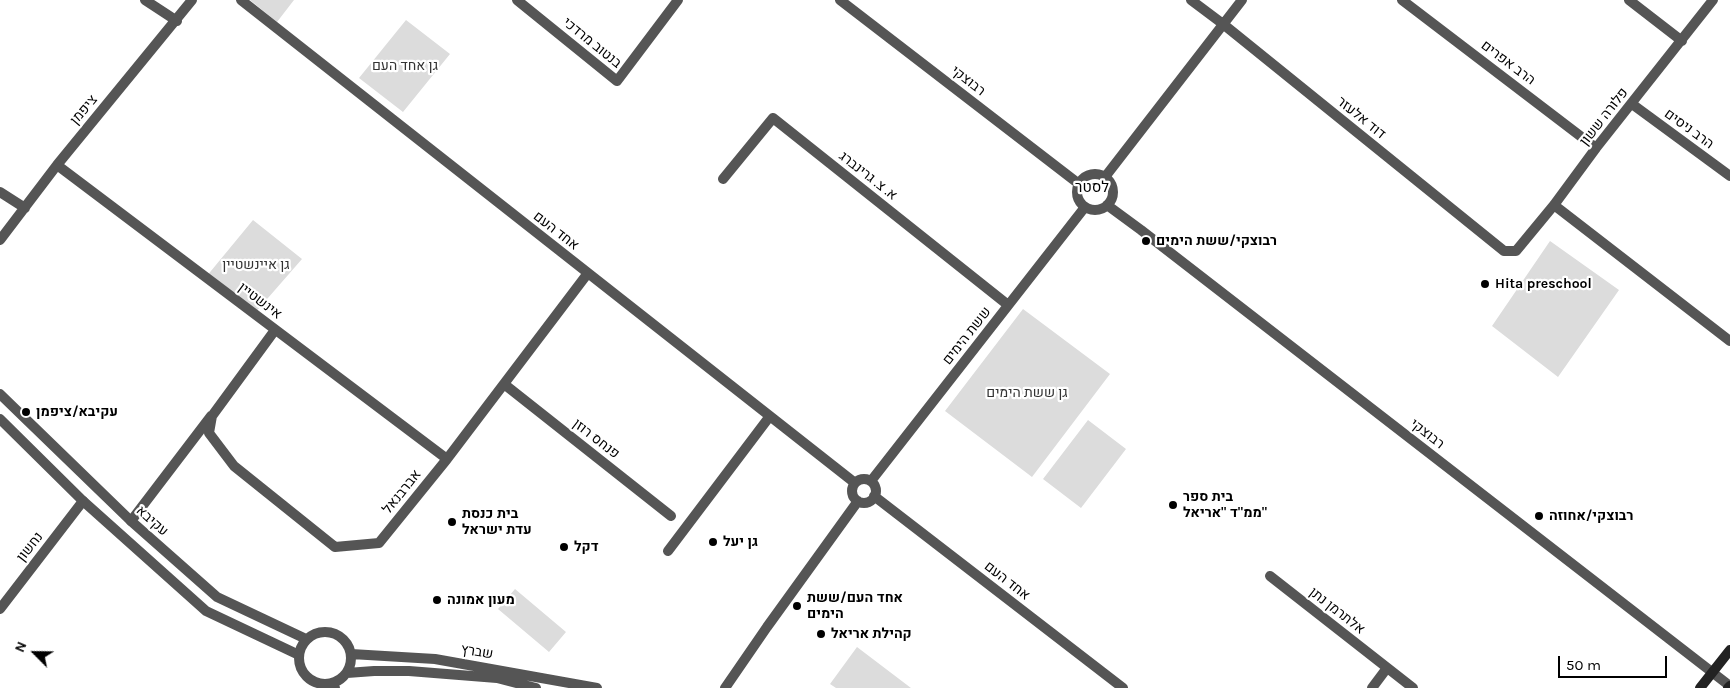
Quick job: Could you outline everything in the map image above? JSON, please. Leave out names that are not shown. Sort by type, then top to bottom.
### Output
[{"type":"main road","points":[[1700,688],[1730,650]]},
{"type":"street","points":[[145,0],[177,20]]},
{"type":"street","name":"ציפמן","points":[[0,240],[57,165],[192,0]]},
{"type":"street","name":"אחד העם","points":[[241,0],[855,483]]},
{"type":"street","name":"בנטוב מרדכי","points":[[517,0],[617,81],[678,0]]},
{"type":"street","name":"רבוצקי","points":[[840,0],[1079,184]]},
{"type":"street","name":"דוד אלעזר","points":[[1191,0],[1504,251],[1516,251]]},
{"type":"street","points":[[1105,177],[1242,0]]},
{"type":"street","name":"הרב אפרים","points":[[1402,0],[1596,148]]},
{"type":"street","points":[[1629,0],[1682,41]]},
{"type":"street","name":"פלורה ששון","points":[[1516,251],[1714,0]]},
{"type":"street","name":"הרב ניסים","points":[[1632,104],[1730,176]]},
{"type":"street","name":"א. צ. גרינברג","points":[[723,179],[773,118],[1008,305]]},
{"type":"street","name":"אינשטיין","points":[[57,165],[446,459]]},
{"type":"street","points":[[1099,174],[1105,177],[1112,186],[1113,194],[1107,205],[1094,210],[1085,207],[1078,196],[1079,184],[1085,177],[1090,175],[1099,174]]},
{"type":"street","points":[[0,192],[25,208]]},
{"type":"street","name":"רבוצקי","points":[[1107,205],[1730,687]]},
{"type":"street","points":[[1554,205],[1730,341]]},
{"type":"street","name":"ששת הימים","points":[[871,481],[1085,207]]},
{"type":"street","name":"אברבנאל","points":[[212,416],[209,432],[234,466],[335,547],[379,543],[446,459],[588,273]]},
{"type":"street","points":[[130,521],[212,416],[275,330]]},
{"type":"street","name":"פנחס רוזן","points":[[504,384],[671,516]]},
{"type":"street","name":"עקיבא","points":[[0,394],[130,521],[217,596],[306,640]]},
{"type":"street","points":[[668,551],[770,416]]},
{"type":"street","points":[[0,419],[82,501],[206,611],[298,655]]},
{"type":"street","points":[[864,479],[871,481],[876,488],[874,496],[867,502],[858,501],[852,490],[855,483],[864,479]]},
{"type":"street","name":"אחד העם","points":[[874,496],[1123,688]]},
{"type":"street","name":"נחשון","points":[[0,609],[82,501]]},
{"type":"street","points":[[725,688],[766,627],[858,501]]},
{"type":"street","name":"אלתרמן נתן","points":[[1270,576],[1413,688]]},
{"type":"street","points":[[323,632],[333,633],[342,637],[348,645],[351,654],[347,673],[337,682],[326,686],[311,681],[299,665],[298,655],[301,646],[306,640],[314,634],[323,632]]},
{"type":"street","name":"שברץ","points":[[351,654],[435,659],[597,688]]},
{"type":"street","points":[[1372,688],[1388,668]]},
{"type":"street","name":"שברץ","points":[[347,673],[409,671],[497,678],[536,688]]},
{"type":"green space","points":[[250,0],[294,0],[277,22]]},
{"type":"green space","name":"גן אחד העם","points":[[406,20],[450,54],[403,112],[359,78]]},
{"type":"green space","name":"גן איינשטיין","points":[[253,220],[302,259],[254,314],[206,277]]},
{"type":"green space","points":[[1550,241],[1619,290],[1558,377],[1492,326]]},
{"type":"green space","name":"גן ששת הימים","points":[[1023,309],[1110,374],[1032,477],[945,411]]},
{"type":"green space","points":[[1088,420],[1126,449],[1081,508],[1043,479]]},
{"type":"green space","points":[[515,589],[566,632],[549,652],[498,609]]},
{"type":"green space","points":[[857,647],[911,688],[836,688],[830,684]]},
{"type":"place","name":"רבוצקי/ששת הימים","points":[[1146,241]]},
{"type":"place","name":"Hita preschool","points":[[1485,284]]},
{"type":"place","name":"עקיבא/ציפמן","points":[[26,412]]},
{"type":"place","name":"בית ספר ממ\"ד \"אריאל\"","points":[[1173,505]]},
{"type":"place","name":"רבוצקי/אחוזה","points":[[1539,516]]},
{"type":"place","name":"בית כנסת עדת ישראל","points":[[452,522]]},
{"type":"place","name":"גן יעל","points":[[713,542]]},
{"type":"place","name":"דקל","points":[[564,547]]},
{"type":"place","name":"מעון אמונה","points":[[437,600]]},
{"type":"place","name":"אחד העם/ששת הימים","points":[[797,606]]},
{"type":"place","name":"קהילת אריאל","points":[[821,634]]},
{"type":"district","name":"לסטר","points":[[1092,188]]}]
